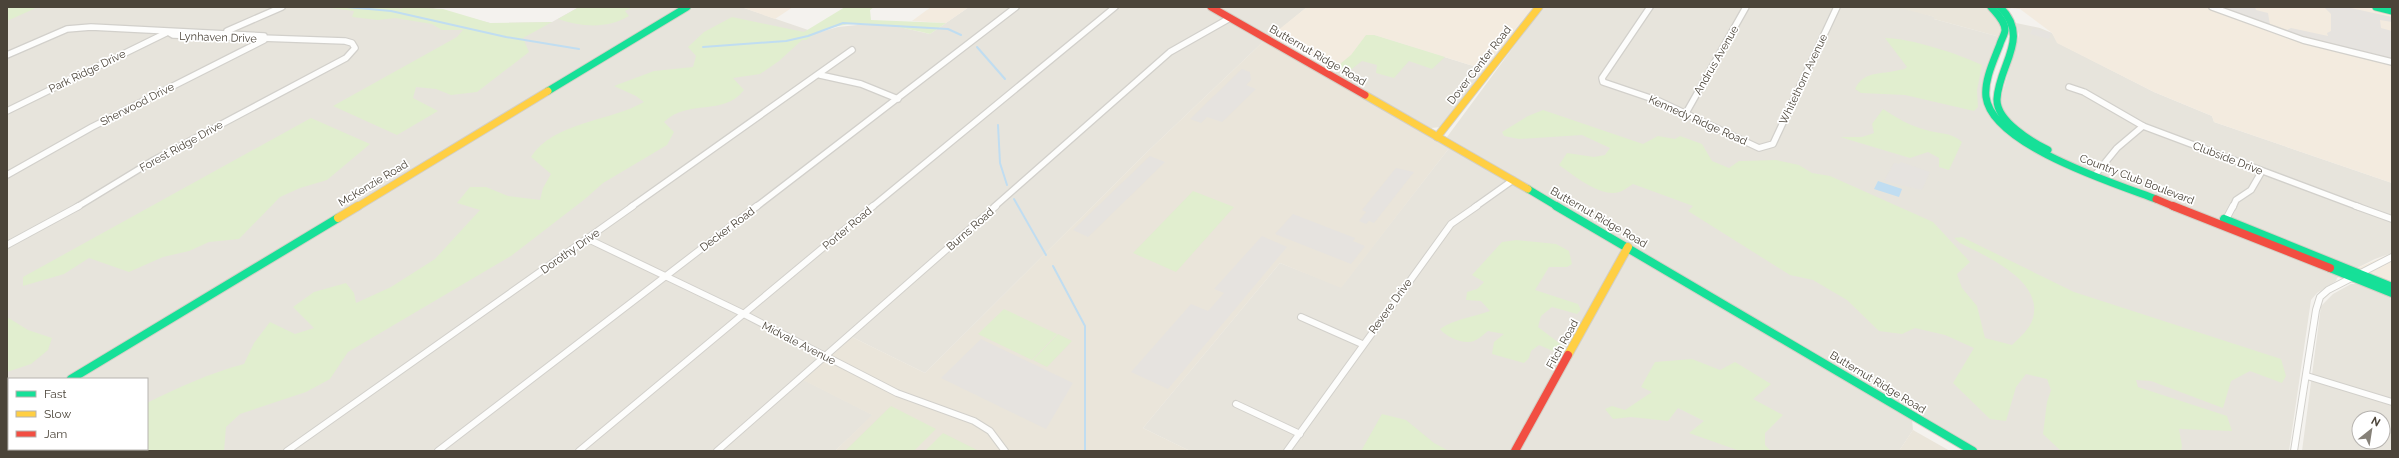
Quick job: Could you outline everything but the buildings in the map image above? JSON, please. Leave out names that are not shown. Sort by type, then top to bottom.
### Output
[{"type":"street","points":[[226,32],[232,26],[274,7]]},
{"type":"street","points":[[215,38],[282,7]]},
{"type":"street","name":"McKenzie Road","points":[[73,378],[687,7]]},
{"type":"street","name":"Decker Road","points":[[438,451],[1016,7]]},
{"type":"street","name":"Porter Road","points":[[579,451],[966,128],[1115,7]]},
{"type":"street","name":"Butternut Ridge Road","points":[[1211,7],[1628,247],[1973,451]]},
{"type":"street","name":"Dover Center Road","points":[[1437,137],[1539,7]]},
{"type":"street","name":"Kennedy Ridge Road","points":[[1650,7],[1602,78],[1603,82],[1608,85],[1659,101],[1759,148],[1766,147]]},
{"type":"street","name":"Andrus Avenue","points":[[1686,113],[1746,7]]},
{"type":"street","name":"Whitethorn Avenue","points":[[1766,147],[1773,144],[1837,7]]},
{"type":"street","name":"Country Club Boulevard","points":[[1991,7],[2002,20],[2005,30],[1986,98],[1994,118],[2005,130],[2032,148],[2392,287]]},
{"type":"street","name":"Country Club Boulevard","points":[[2000,7],[2010,17],[2015,32],[1997,100],[2000,112],[2006,120],[2030,140],[2096,172]]},
{"type":"street","points":[[2212,7],[2303,40],[2392,62]]},
{"type":"street","points":[[2376,7],[2392,11]]},
{"type":"street","name":"Burns Road","points":[[717,451],[1170,52],[1230,18]]},
{"type":"street","name":"Lynhaven Drive","points":[[7,55],[67,29],[91,27],[168,32],[226,32],[269,37],[345,41],[352,43],[355,48]]},
{"type":"street","name":"Lynhaven Drive","points":[[168,32],[173,35],[250,40],[269,37]]},
{"type":"street","name":"Park Ridge Drive","points":[[7,111],[168,32]]},
{"type":"street","name":"Sherwood Drive","points":[[7,175],[92,127],[269,37]]},
{"type":"street","name":"Forest Ridge Drive","points":[[7,245],[72,210],[154,160],[346,58],[355,48]]},
{"type":"street","name":"Dorothy Drive","points":[[287,451],[820,76],[852,50]]},
{"type":"street","points":[[820,76],[861,84],[898,99]]},
{"type":"street","name":"Clubside Drive","points":[[2069,87],[2084,92],[2143,126],[2392,219]]},
{"type":"street","points":[[2096,172],[2116,146],[2143,126]]},
{"type":"street","points":[[2224,222],[2236,200],[2251,190],[2262,170]]},
{"type":"street","name":"Revere Drive","points":[[1287,451],[1362,344],[1451,224],[1513,180]]},
{"type":"street","name":"Country Club Boulevard","points":[[2224,222],[2350,278],[2392,293]]},
{"type":"street","name":"Midvale Avenue","points":[[588,239],[744,314],[897,394],[974,421],[990,431],[1005,451]]},
{"type":"street","name":"Fitch Road","points":[[1515,451],[1628,247]]},
{"type":"street","points":[[2294,451],[2316,310],[2320,297],[2350,278],[2392,257]]},
{"type":"street","points":[[1301,317],[1362,344]]},
{"type":"street","points":[[2306,376],[2392,402]]},
{"type":"street","points":[[1236,404],[1300,434]]},
{"type":"shaded area","points":[[7,7],[429,7],[490,23],[552,22],[579,7],[683,7],[68,378],[8,378],[7,414]]},
{"type":"shaded area","points":[[693,7],[741,7],[817,33],[838,27],[867,24],[895,26],[930,34],[969,7],[1011,7],[1017,9],[1020,7],[1208,7],[1266,39],[1146,153],[925,373],[850,336],[802,379],[873,415],[835,451],[7,451],[8,420],[8,450],[148,450],[148,378],[77,378]]},
{"type":"shaded area","points":[[741,7],[793,7],[775,19]]},
{"type":"shaded area","points":[[931,7],[969,7],[946,23],[912,21]]},
{"type":"shaded area","points":[[1217,7],[1307,7],[1271,37]]},
{"type":"shaded area","points":[[1307,7],[1536,7],[1486,70],[1374,35],[1338,69],[1272,35]]},
{"type":"shaded area","points":[[1543,7],[1900,7],[1935,17],[1934,19],[2000,37],[1983,97],[2000,128],[2014,126],[2002,108],[2001,98],[2019,35],[2016,23],[2040,28],[2052,33],[2058,43],[2154,92],[2212,116],[2214,122],[2392,183],[2392,253],[2375,259],[2337,278],[2336,281],[2317,293],[2311,300],[2289,451],[1977,451],[1447,137]]},
{"type":"shaded area","points":[[1987,7],[1993,11],[2001,24],[2000,37],[1900,8]]},
{"type":"shaded area","points":[[2003,7],[2371,7],[2392,12],[2392,183],[2214,122],[2212,116],[2154,92],[2057,43],[2052,33],[2020,9],[2011,8],[2008,11]]},
{"type":"shaded area","points":[[2221,7],[2255,7],[2256,10],[2268,13],[2270,25]]},
{"type":"shaded area","points":[[2324,7],[2346,7],[2392,17],[2392,22],[2380,20],[2381,28],[2392,31],[2392,59],[2305,38],[2285,31],[2291,28],[2328,36],[2327,33],[2331,31],[2331,14]]},
{"type":"shaded area","points":[[2033,28],[2051,33],[2049,39],[2030,34]]},
{"type":"shaded area","points":[[1374,35],[1486,70],[1441,127],[1431,128],[1335,73]]},
{"type":"shaded area","points":[[1266,39],[1450,147],[1341,288],[1280,263],[1143,428],[1190,451],[835,451],[872,415],[801,379],[850,336],[925,373],[1146,153]]},
{"type":"shaded area","points":[[1242,69],[1250,72],[1251,80],[1246,85],[1256,89],[1222,122],[1207,117],[1201,123],[1190,119]]},
{"type":"shaded area","points":[[1450,147],[1912,419],[1913,430],[1899,451],[1190,451],[1143,428],[1280,263],[1341,287]]},
{"type":"shaded area","points":[[1150,156],[1165,162],[1088,237],[1073,230]]},
{"type":"shaded area","points":[[1901,162],[1930,172],[1922,190],[1884,181],[1894,163],[1899,164]]},
{"type":"shaded area","points":[[1396,168],[1414,172],[1374,223],[1369,221],[1366,224],[1359,221],[1366,212],[1362,210]]},
{"type":"shaded area","points":[[1293,214],[1355,238],[1353,241],[1365,246],[1351,264],[1275,234]]},
{"type":"shaded area","points":[[1262,236],[1287,247],[1168,389],[1131,372],[1191,304],[1208,311],[1224,293],[1214,289]]},
{"type":"shaded area","points":[[2392,253],[2392,285],[2375,274],[2357,268]]},
{"type":"shaded area","points":[[2351,284],[2357,284],[2392,296],[2392,451],[2302,451],[2321,306],[2333,294]]},
{"type":"shaded area","points":[[981,339],[1073,383],[1046,429],[941,378]]},
{"type":"shaded area","points":[[1913,430],[1950,451],[1899,451]]},
{"type":"green space","points":[[7,7],[38,7],[7,21]]},
{"type":"green space","points":[[395,7],[401,9],[403,7],[443,9],[490,23],[552,22],[523,38],[529,52],[477,92],[451,95],[436,89],[416,87],[413,98],[438,111],[397,135],[333,106],[457,37],[463,30],[442,30],[432,24],[395,18],[378,20],[352,17],[354,11],[331,8]]},
{"type":"green space","points":[[579,7],[633,7],[625,11],[629,16],[603,25],[576,24],[558,19]]},
{"type":"green space","points":[[845,7],[874,7],[870,10],[871,20],[946,23],[930,34],[883,25],[850,24],[835,27],[820,32],[806,40],[802,40],[779,61],[760,74],[733,78],[744,90],[736,98],[716,106],[695,108],[684,111],[674,115],[664,122],[674,132],[667,145],[603,183],[585,199],[511,256],[348,352],[330,379],[306,392],[240,414],[226,427],[224,451],[44,451],[148,450],[148,402],[195,381],[244,364],[254,343],[270,322],[295,334],[314,328],[293,307],[314,292],[346,283],[354,293],[356,303],[391,287],[435,259],[480,210],[457,203],[470,187],[486,187],[508,196],[540,200],[543,188],[551,174],[531,157],[541,145],[553,136],[568,129],[616,114],[644,102],[636,96],[614,86],[654,71],[693,67],[696,56],[688,47],[704,32],[732,17],[804,32]]},
{"type":"green space","points":[[1366,35],[1374,35],[1445,57],[1432,69],[1409,61],[1394,78],[1376,73],[1377,65],[1362,61],[1348,72],[1335,68],[1351,55]]},
{"type":"green space","points":[[1885,38],[1934,47],[1982,65],[1977,90],[1978,107],[1974,111],[1905,95],[1861,93],[1855,89],[1863,79],[1868,76],[1905,69],[1907,67]]},
{"type":"green space","points":[[1883,109],[1914,126],[1954,136],[1962,142],[1949,170],[1939,167],[1939,158],[1928,152],[1910,158],[1840,137],[1862,137],[1874,133],[1872,124]]},
{"type":"green space","points":[[1543,110],[1643,144],[1658,136],[1675,139],[1680,136],[1702,144],[1712,161],[1729,168],[1739,161],[1776,160],[1799,165],[1812,173],[1830,176],[1933,222],[1970,262],[1957,274],[1962,288],[1977,306],[1985,338],[2012,345],[2030,326],[2033,318],[2034,304],[2030,292],[2021,281],[1998,263],[1960,243],[1954,238],[1962,237],[2074,292],[2281,359],[2286,376],[2282,383],[2250,371],[2231,381],[2223,408],[2151,381],[2136,380],[2138,387],[2227,416],[2232,431],[2179,429],[2182,446],[2181,451],[2061,451],[2043,434],[2047,402],[2051,390],[2047,379],[2026,374],[2016,387],[2006,421],[1990,419],[1953,383],[1974,348],[1945,335],[1915,328],[1902,334],[1879,331],[1847,300],[1813,280],[1790,275],[1688,211],[1693,206],[1633,184],[1616,193],[1606,192],[1592,187],[1559,165],[1567,153],[1594,157],[1605,155],[1610,148],[1582,135],[1519,139],[1504,136],[1502,132],[1528,116]]},
{"type":"green space","points":[[311,118],[370,144],[327,180],[300,188],[280,197],[239,239],[209,242],[189,251],[163,257],[129,272],[89,258],[64,274],[23,286],[23,277]]},
{"type":"green space","points":[[1193,191],[1234,207],[1176,272],[1133,253]]},
{"type":"green space","points":[[1516,240],[1556,244],[1569,251],[1572,264],[1567,267],[1549,267],[1535,290],[1578,304],[1581,310],[1577,314],[1552,307],[1541,316],[1538,327],[1563,346],[1553,351],[1539,345],[1531,351],[1529,358],[1524,363],[1492,354],[1494,342],[1504,334],[1488,331],[1476,340],[1465,342],[1446,335],[1440,329],[1458,320],[1490,311],[1481,301],[1466,300],[1467,292],[1477,289],[1484,282],[1472,275],[1502,242]]},
{"type":"green space","points":[[1004,309],[1057,334],[1032,360],[978,334]]},
{"type":"green space","points":[[7,317],[28,330],[52,338],[48,350],[31,364],[7,372]]},
{"type":"green space","points":[[1058,334],[1072,341],[1047,367],[1033,360]]},
{"type":"green space","points":[[1692,359],[1720,370],[1735,362],[1771,384],[1753,399],[1783,415],[1765,433],[1765,445],[1771,451],[1740,451],[1689,433],[1704,421],[1678,408],[1668,421],[1631,417],[1613,419],[1605,409],[1612,406],[1625,410],[1652,392],[1641,387],[1655,362]]},
{"type":"green space","points":[[891,406],[936,429],[914,451],[845,451]]},
{"type":"green space","points":[[1382,414],[1406,420],[1434,443],[1449,451],[1361,451]]},
{"type":"green space","points":[[943,433],[979,451],[925,451]]},
{"type":"water","points":[[1878,181],[1902,189],[1899,197],[1874,189]]},
{"type":"waterway","points":[[347,7],[391,11],[506,37],[579,49]]},
{"type":"waterway","points":[[703,47],[786,41],[808,36],[843,23],[948,29],[961,35]]},
{"type":"waterway","points":[[977,47],[1005,79]]},
{"type":"waterway","points":[[998,125],[1000,163],[1007,185]]},
{"type":"waterway","points":[[1014,199],[1046,255]]},
{"type":"waterway","points":[[1053,266],[1085,326],[1085,451]]},
{"type":"traffic: fast","points":[[548,91],[687,7]]},
{"type":"traffic: fast","points":[[1991,7],[2002,20],[2005,30],[1992,63],[1986,89],[1986,98],[1992,115],[2008,131],[2030,146],[2057,160],[2156,199]]},
{"type":"traffic: fast","points":[[2000,7],[2010,17],[2015,32],[1997,100],[2000,109],[2010,124],[2024,136],[2048,150]]},
{"type":"traffic: fast","points":[[2376,7],[2392,11]]},
{"type":"traffic: fast","points":[[1528,189],[1973,451]]},
{"type":"traffic: fast","points":[[73,378],[338,218]]},
{"type":"traffic: fast","points":[[2224,219],[2392,287]]},
{"type":"traffic: fast","points":[[2330,268],[2392,293]]},
{"type":"traffic: slow","points":[[1437,137],[1539,7]]},
{"type":"traffic: slow","points":[[338,218],[548,91]]},
{"type":"traffic: slow","points":[[1365,95],[1528,189]]},
{"type":"traffic: slow","points":[[1568,355],[1628,247]]},
{"type":"traffic: jam","points":[[1211,7],[1365,95]]},
{"type":"traffic: jam","points":[[2156,199],[2330,268]]},
{"type":"traffic: jam","points":[[1515,451],[1568,355]]}]
